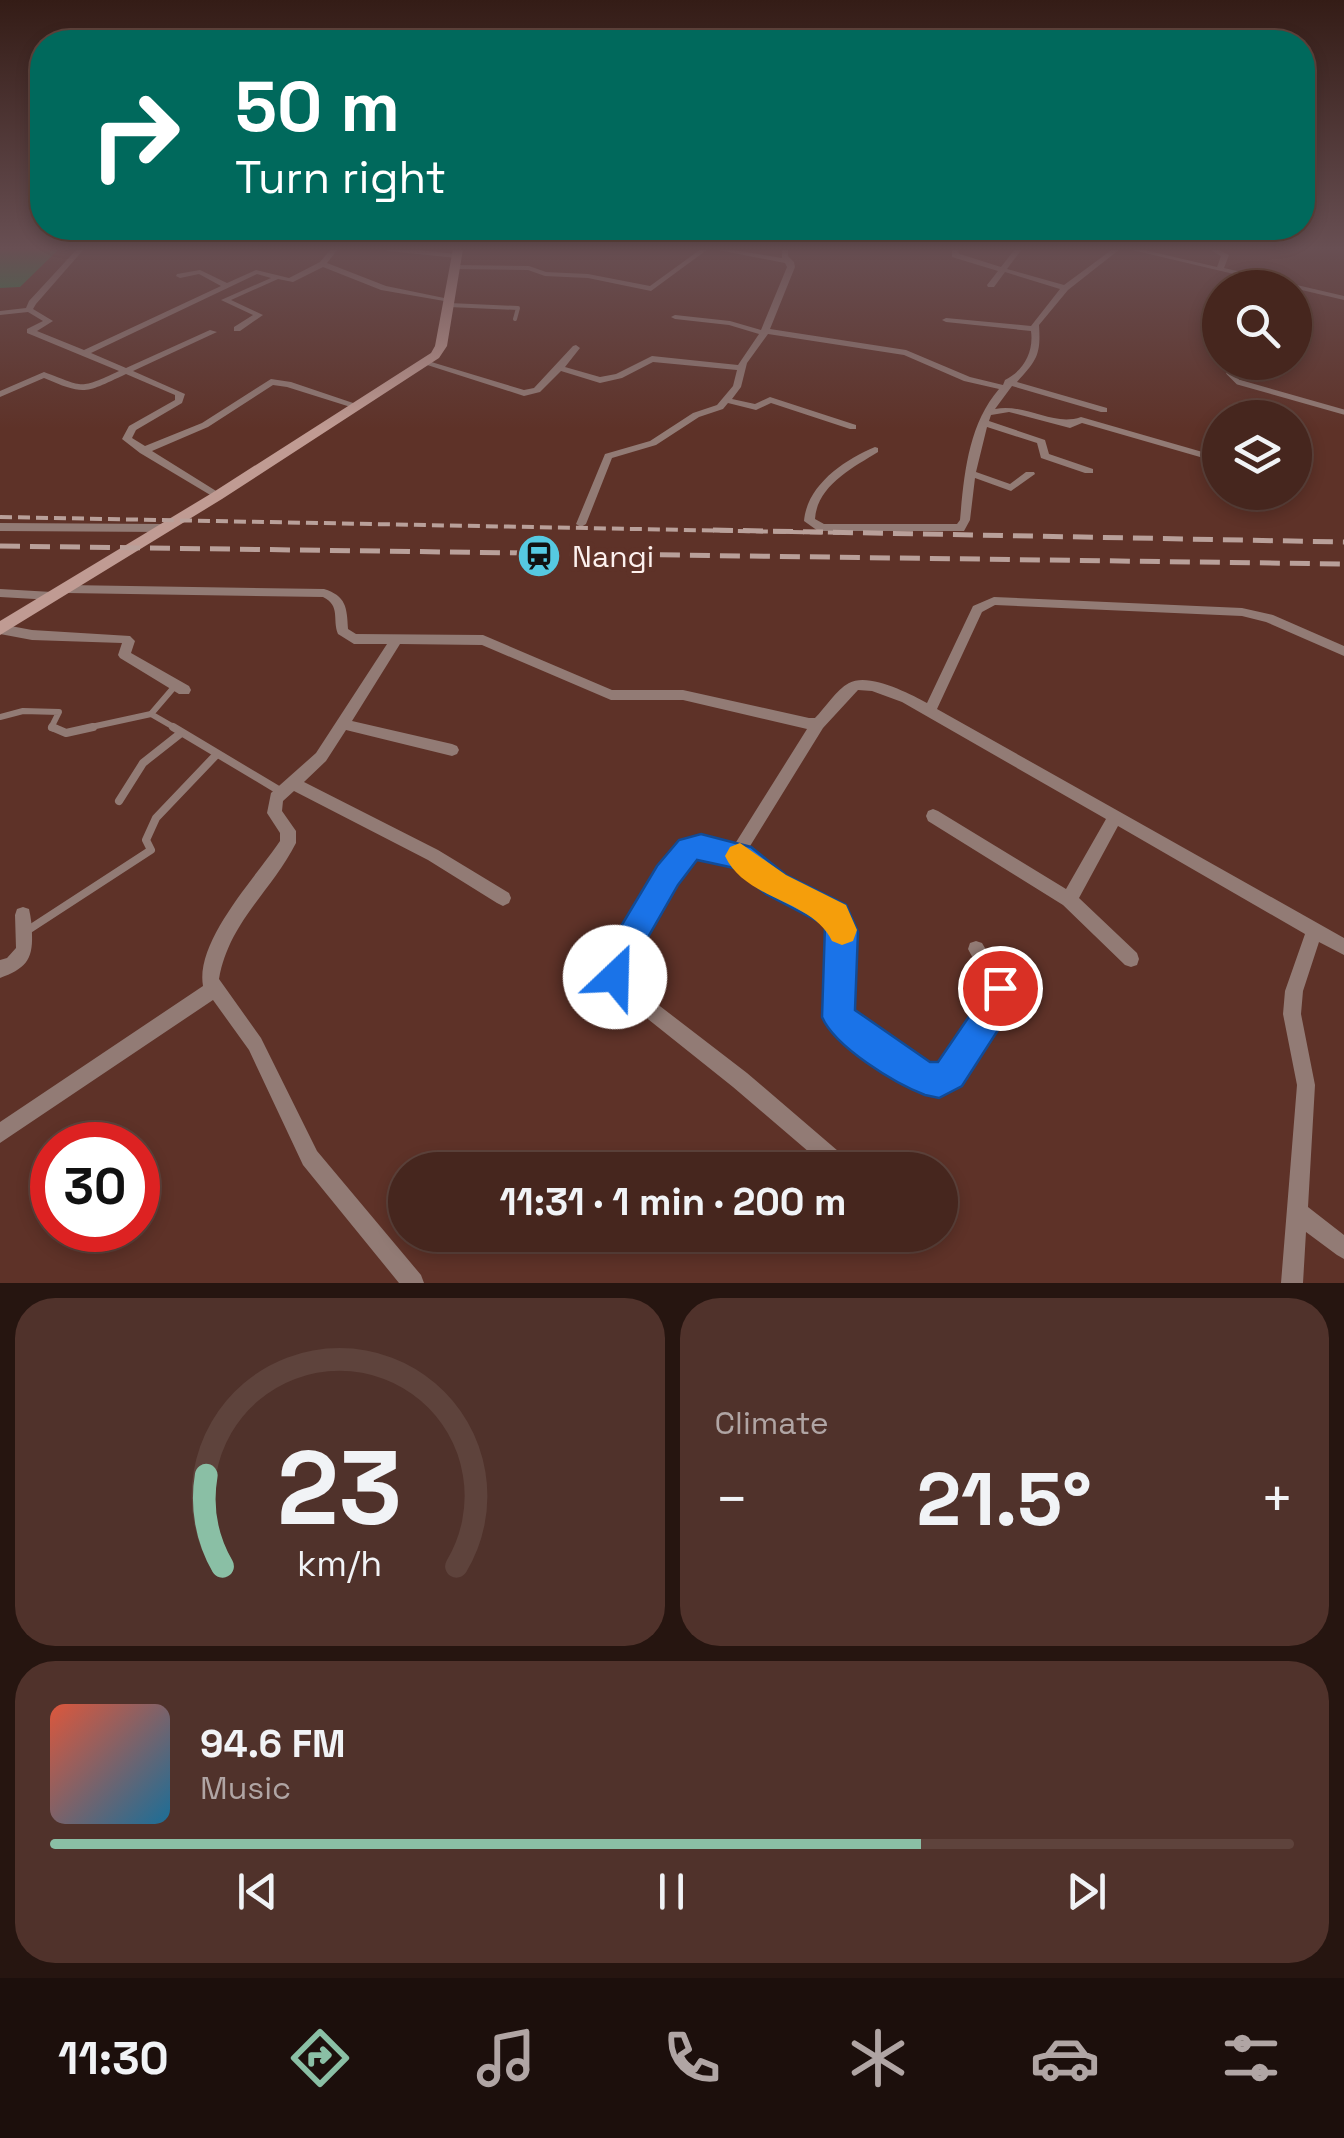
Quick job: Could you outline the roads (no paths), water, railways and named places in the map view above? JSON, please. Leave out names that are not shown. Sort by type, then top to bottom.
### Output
[{"type":"street","points":[[83,354],[175,309]]},
{"type":"street","points":[[237,330],[259,315],[245,309]]},
{"type":"street","points":[[0,629],[425,363],[441,346],[449,309]]},
{"type":"street","points":[[581,524],[608,456],[657,441],[726,400],[737,387],[741,368],[764,332],[773,309]]},
{"type":"street","points":[[1034,329],[1049,309]]},
{"type":"street","points":[[0,313],[29,310],[49,319],[32,333],[182,396],[127,433],[130,444],[216,496]]},
{"type":"street","points":[[675,316],[906,353],[967,378],[1104,410]]},
{"type":"street","points":[[946,320],[1034,329]]},
{"type":"street","points":[[875,450],[830,481],[810,510],[809,521],[822,528],[960,528],[965,520],[970,473],[987,418],[1006,385],[1032,357],[1037,342],[1034,329]]},
{"type":"street","points":[[0,394],[40,376],[81,390],[213,332]]},
{"type":"street","points":[[425,363],[524,393],[537,390],[576,348]]},
{"type":"street","points":[[558,368],[600,380],[619,376],[652,359],[741,368]]},
{"type":"street","points":[[143,452],[204,426],[272,382],[357,406]]},
{"type":"street","points":[[726,400],[756,406],[770,400],[852,427]]},
{"type":"street","points":[[987,418],[1009,409],[1070,425],[1081,420],[1202,455]]},
{"type":"street","points":[[987,418],[1042,442],[1044,456],[1088,472]]},
{"type":"street","points":[[970,473],[1011,488],[1030,474]]},
{"type":"street","points":[[0,527],[164,528]]},
{"type":"street","points":[[0,593],[324,593],[341,604],[345,636],[483,640],[611,695],[683,695],[818,724]]},
{"type":"street","points":[[930,710],[977,609],[994,601],[1242,612],[1268,618],[1344,650]]},
{"type":"street","points":[[0,629],[32,636],[126,639],[129,641],[124,655],[143,661],[156,678],[180,688]]},
{"type":"street","points":[[397,639],[312,768],[287,787],[273,807],[290,837],[230,926],[211,968],[212,990],[255,1044],[310,1158],[413,1283]]},
{"type":"street","points":[[742,856],[742,842],[818,724],[844,691],[855,684],[870,684],[930,710],[1344,947]]},
{"type":"street","points":[[343,724],[452,750]]},
{"type":"street","points":[[287,787],[434,855],[503,898]]},
{"type":"street","points":[[933,816],[1070,900],[1131,958]]},
{"type":"street","points":[[1070,900],[1115,817]]},
{"type":"street","points":[[824,1152],[620,986],[615,977],[616,964],[668,876],[689,849],[701,847],[742,856],[776,884],[841,922],[838,1017],[855,1034],[925,1078],[939,1081],[950,1074],[998,1002],[1000,988],[976,949]]},
{"type":"street","points":[[0,970],[20,958],[24,924]]},
{"type":"street","points":[[1292,1283],[1306,1085],[1292,1014],[1294,992],[1314,931]]},
{"type":"street","points":[[0,1133],[212,990]]},
{"type":"street","points":[[1298,1213],[1344,1248]]},
{"type":"lane","points":[[515,318],[518,309]]},
{"type":"lane","points":[[1236,380],[1344,412]]},
{"type":"lane","points":[[0,717],[23,711],[60,712],[51,728],[66,733],[151,714],[180,688]]},
{"type":"lane","points":[[151,714],[217,754],[287,787]]},
{"type":"lane","points":[[119,801],[144,763],[181,733]]},
{"type":"lane","points":[[24,924],[151,850],[146,840],[156,818],[217,754]]},
{"type":"railway","points":[[0,517],[848,533]]},
{"type":"railway","points":[[713,530],[1344,542]]},
{"type":"railway","points":[[0,546],[1344,564]]},
{"type":"place","name":"Nangi","points":[[539,556]]}]
